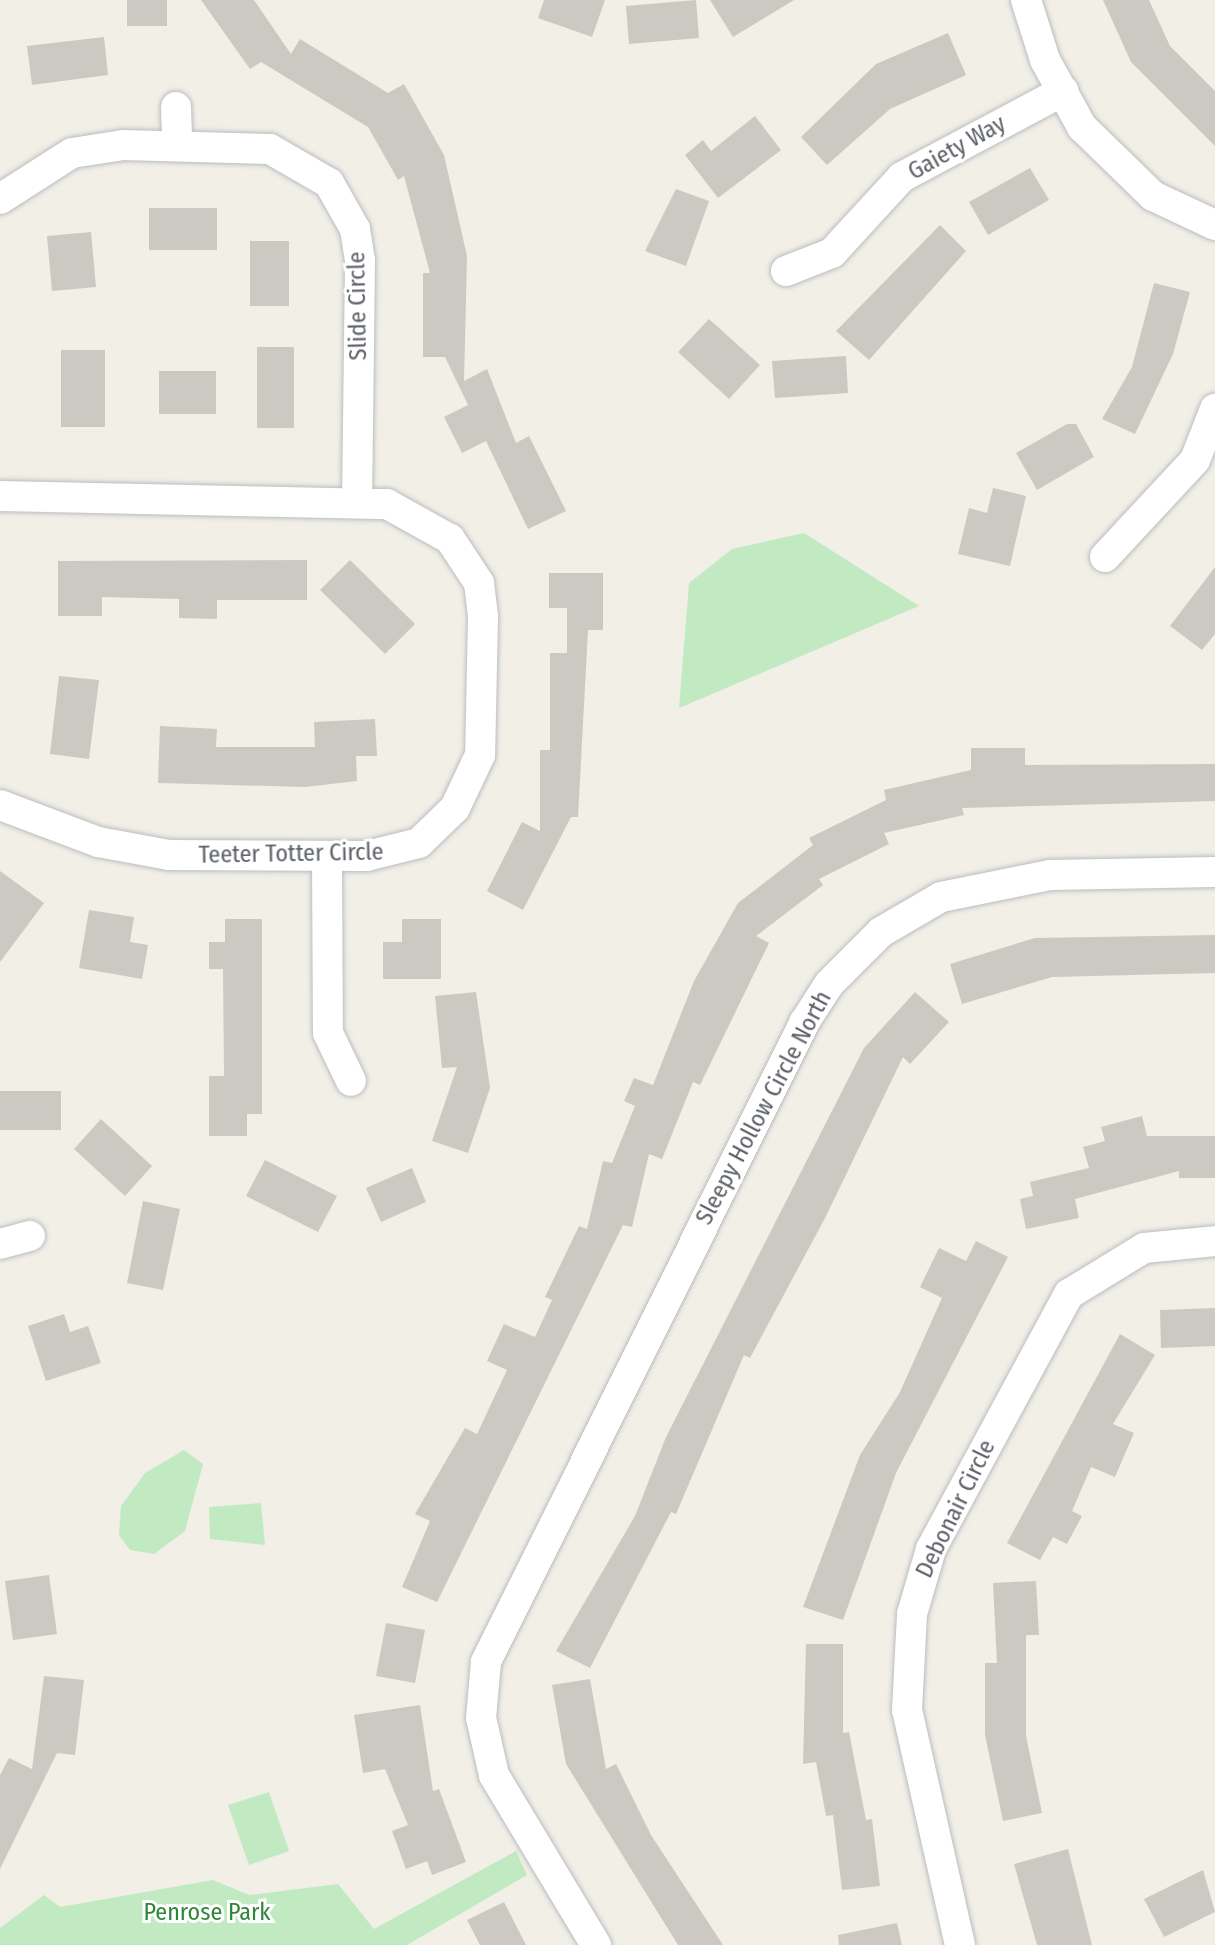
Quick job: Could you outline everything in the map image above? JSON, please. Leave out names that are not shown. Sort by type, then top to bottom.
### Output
[{"type":"street","points":[[1026,0],[1063,91],[1082,127],[1129,177],[1215,225]]},
{"type":"street","name":"Gaiety Way","points":[[786,271],[832,253],[902,177],[1063,91]]},
{"type":"street","points":[[176,107],[177,145]]},
{"type":"street","name":"Slide Circle","points":[[0,199],[72,153],[177,145],[270,149],[329,183],[344,204],[360,261],[357,501]]},
{"type":"street","points":[[1105,557],[1195,460],[1215,409]]},
{"type":"street","name":"Teeter Totter Circle","points":[[0,496],[357,501],[413,513],[434,527],[479,583],[480,755],[455,808],[419,843],[367,856],[134,851],[0,805]]},
{"type":"street","points":[[327,856],[328,1033],[351,1081]]},
{"type":"street","name":"Sleepy Hollow Circle North","points":[[596,1945],[494,1775],[481,1718],[499,1624],[804,1023],[853,958],[910,913],[975,886],[1050,875],[1215,872]]},
{"type":"street","points":[[0,1244],[30,1236]]},
{"type":"street","name":"Debonair Circle","points":[[960,1945],[907,1710],[919,1584],[1069,1294],[1144,1248],[1215,1241]]},
{"type":"green space","points":[[804,533],[919,606],[679,708],[689,583],[732,549]]},
{"type":"green space","points":[[184,1450],[203,1464],[185,1531],[154,1554],[130,1550],[119,1535],[121,1506],[145,1473]]},
{"type":"green space","points":[[261,1503],[265,1545],[210,1539],[209,1507]]},
{"type":"green space","points":[[269,1792],[289,1851],[249,1865],[228,1805]]},
{"type":"green space","name":"Penrose Park","points":[[516,1851],[527,1875],[407,1945],[0,1945],[0,1928],[44,1895],[60,1907],[213,1880],[249,1895],[338,1884],[374,1929]]},
{"type":"building","points":[[127,0],[167,0],[167,26],[127,26]]},
{"type":"building","points":[[201,0],[254,0],[291,54],[300,39],[388,93],[404,84],[444,155],[467,256],[464,381],[487,369],[516,443],[529,436],[566,511],[528,529],[486,441],[462,453],[444,417],[468,405],[445,357],[423,357],[423,273],[430,273],[404,176],[398,180],[368,127],[261,62],[250,69]]},
{"type":"building","points":[[544,0],[605,0],[592,37],[538,18]]},
{"type":"building","points":[[696,0],[699,38],[629,44],[626,6]]},
{"type":"building","points":[[710,0],[794,0],[733,37]]},
{"type":"building","points":[[1103,0],[1149,0],[1170,46],[1215,91],[1215,146],[1131,62]]},
{"type":"building","points":[[948,33],[966,75],[890,109],[827,165],[801,137],[876,64]]},
{"type":"building","points":[[104,37],[108,75],[32,85],[27,46]]},
{"type":"building","points":[[755,116],[781,150],[718,198],[685,155],[703,140],[711,151]]},
{"type":"building","points":[[1030,168],[1049,200],[988,235],[969,202]]},
{"type":"building","points":[[676,189],[709,201],[686,266],[645,251]]},
{"type":"building","points":[[149,208],[217,208],[217,250],[149,250]]},
{"type":"building","points":[[940,225],[966,251],[869,360],[836,331]]},
{"type":"building","points":[[91,232],[96,287],[52,291],[47,236]]},
{"type":"building","points":[[250,241],[289,241],[289,306],[250,306]]},
{"type":"building","points":[[1154,283],[1190,292],[1173,354],[1135,434],[1102,419],[1132,367]]},
{"type":"building","points":[[709,319],[760,365],[729,399],[678,352]]},
{"type":"building","points":[[257,347],[294,347],[294,428],[257,428]]},
{"type":"building","points":[[61,350],[105,350],[105,427],[61,427]]},
{"type":"building","points":[[846,356],[848,393],[775,398],[772,361]]},
{"type":"building","points":[[159,371],[216,371],[216,414],[159,414]]},
{"type":"building","points":[[1067,424],[1076,424],[1094,457],[1037,490],[1016,453]]},
{"type":"building","points":[[993,488],[1026,496],[1010,566],[958,554],[969,508],[987,513]]},
{"type":"building","points":[[307,560],[307,600],[217,600],[217,619],[179,618],[179,599],[102,597],[102,616],[58,616],[58,561]]},
{"type":"building","points":[[350,560],[415,624],[385,654],[320,590]]},
{"type":"building","points":[[1215,567],[1215,634],[1202,650],[1170,626]]},
{"type":"building","points":[[549,573],[603,573],[603,630],[588,630],[578,817],[571,817],[523,910],[487,891],[522,822],[540,831],[540,750],[550,750],[550,653],[567,653],[567,608],[549,608]]},
{"type":"building","points":[[59,676],[99,680],[89,759],[50,754]]},
{"type":"building","points":[[375,719],[377,756],[356,756],[357,781],[305,787],[158,783],[160,726],[217,729],[216,747],[315,747],[314,722]]},
{"type":"building","points":[[971,748],[1025,748],[1025,765],[1215,764],[1215,801],[962,808],[964,815],[884,833],[889,844],[819,879],[823,885],[756,936],[769,943],[700,1085],[693,1082],[662,1159],[649,1154],[632,1227],[623,1225],[437,1602],[402,1587],[430,1521],[415,1514],[465,1428],[477,1434],[507,1370],[487,1361],[504,1324],[535,1337],[552,1300],[545,1297],[579,1226],[587,1229],[603,1161],[612,1163],[635,1106],[624,1101],[634,1078],[653,1085],[694,981],[738,903],[813,845],[809,838],[886,800],[884,790],[971,770]]},
{"type":"building","points":[[0,871],[44,903],[0,962]]},
{"type":"building","points":[[89,910],[134,917],[130,942],[148,945],[142,979],[79,968]]},
{"type":"building","points":[[225,919],[262,919],[262,1114],[247,1114],[247,1136],[209,1136],[209,1076],[224,1076],[223,969],[209,969],[209,942],[225,942]]},
{"type":"building","points":[[402,919],[441,919],[441,979],[383,979],[383,942],[402,942]]},
{"type":"building","points":[[1215,935],[1215,973],[1052,977],[962,1004],[950,964],[1035,938]]},
{"type":"building","points":[[476,992],[490,1088],[468,1153],[432,1141],[457,1067],[442,1068],[435,996]]},
{"type":"building","points":[[915,992],[949,1022],[910,1064],[903,1057],[825,1218],[750,1358],[744,1355],[676,1514],[671,1512],[590,1668],[556,1651],[635,1516],[666,1437],[864,1048]]},
{"type":"building","points":[[0,1091],[61,1091],[61,1130],[0,1130]]},
{"type":"building","points":[[1142,1116],[1147,1136],[1215,1136],[1215,1178],[1179,1178],[1179,1171],[1075,1199],[1079,1218],[1026,1229],[1020,1199],[1033,1196],[1030,1182],[1089,1168],[1083,1147],[1105,1141],[1101,1127]]},
{"type":"building","points":[[101,1119],[152,1166],[125,1196],[74,1149]]},
{"type":"building","points":[[265,1160],[337,1196],[318,1232],[246,1196]]},
{"type":"building","points":[[412,1168],[426,1202],[381,1222],[366,1188]]},
{"type":"building","points":[[143,1201],[180,1209],[163,1290],[127,1283]]},
{"type":"building","points":[[976,1241],[1008,1257],[896,1473],[843,1620],[803,1607],[860,1455],[900,1392],[942,1298],[920,1287],[939,1248],[966,1261]]},
{"type":"building","points":[[1215,1308],[1215,1346],[1161,1348],[1160,1310]]},
{"type":"building","points":[[64,1314],[70,1332],[88,1326],[101,1363],[46,1381],[28,1326]]},
{"type":"building","points":[[1120,1334],[1155,1355],[1113,1424],[1134,1433],[1115,1477],[1091,1467],[1072,1511],[1082,1516],[1067,1544],[1053,1537],[1040,1560],[1007,1543]]},
{"type":"building","points":[[49,1575],[57,1634],[13,1640],[5,1581]]},
{"type":"building","points":[[1036,1581],[1039,1635],[1026,1635],[1026,1736],[1042,1813],[1003,1821],[985,1735],[985,1663],[997,1663],[993,1583]]},
{"type":"building","points":[[386,1623],[425,1630],[415,1683],[376,1676]]},
{"type":"building","points":[[806,1644],[843,1644],[843,1733],[849,1732],[866,1820],[872,1819],[880,1886],[842,1890],[833,1815],[826,1816],[816,1762],[803,1764]]},
{"type":"building","points":[[44,1676],[84,1680],[75,1755],[57,1753],[0,1869],[0,1775],[9,1758],[32,1769]]},
{"type":"building","points":[[590,1679],[606,1769],[616,1764],[651,1835],[723,1945],[678,1945],[566,1764],[552,1685]]},
{"type":"building","points":[[420,1705],[433,1791],[439,1789],[466,1862],[432,1875],[427,1861],[406,1869],[392,1831],[408,1825],[385,1769],[363,1773],[354,1715]]},
{"type":"building","points":[[1068,1849],[1092,1945],[1037,1945],[1014,1864]]},
{"type":"building","points":[[1203,1870],[1215,1912],[1164,1937],[1144,1899]]},
{"type":"building","points":[[504,1902],[526,1945],[480,1945],[467,1920]]},
{"type":"building","points":[[897,1923],[902,1945],[839,1945],[838,1935]]}]
